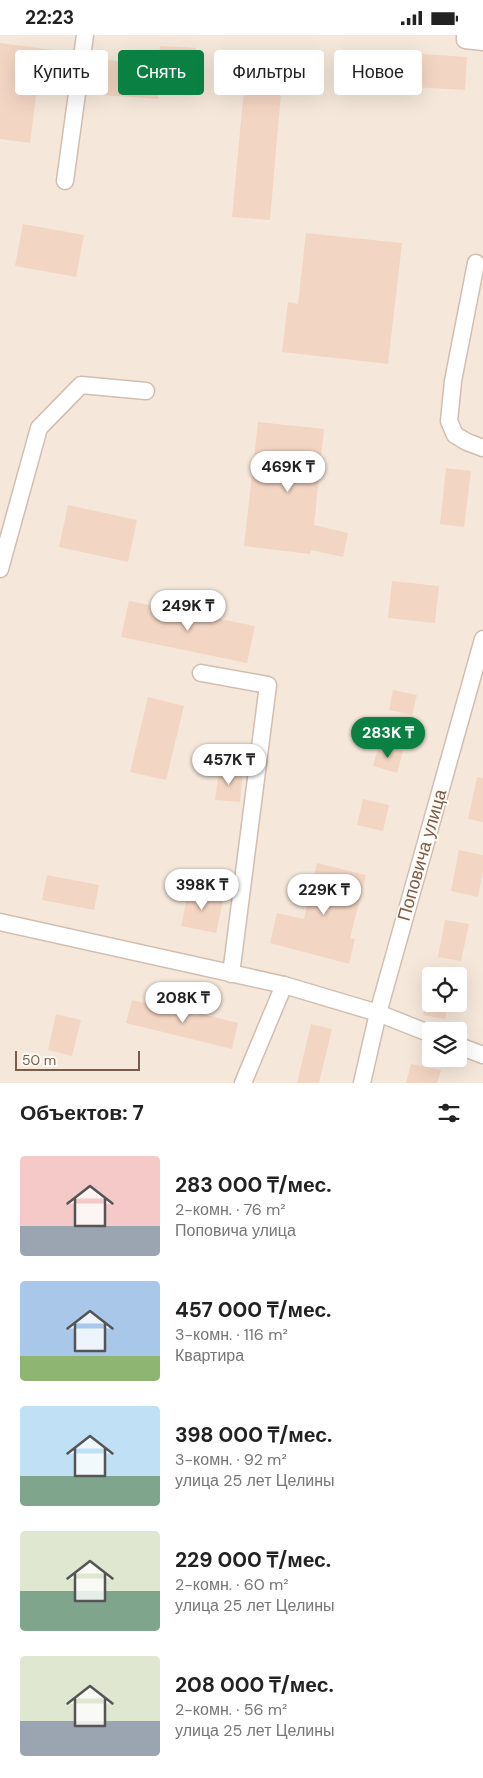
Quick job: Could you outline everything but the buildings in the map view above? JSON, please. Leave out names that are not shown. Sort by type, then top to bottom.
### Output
[{"type":"street","points":[[65,181],[84,35]]},
{"type":"street","points":[[465,35],[465,40],[483,43]]},
{"type":"street","points":[[476,263],[453,381],[450,421],[455,435],[483,448]]},
{"type":"street","points":[[0,569],[39,428],[82,385],[146,391]]},
{"type":"street","name":"Поповича улица","points":[[362,1083],[378,1013],[483,639]]},
{"type":"street","points":[[201,673],[268,685],[231,974]]},
{"type":"street","points":[[0,922],[284,985],[378,1013],[422,1031]]},
{"type":"street","points":[[243,1083],[284,985]]},
{"type":"street","points":[[467,1049],[483,1055]]},
{"type":"shaded area","points":[[0,35],[483,35],[483,1083],[0,1083]]}]
